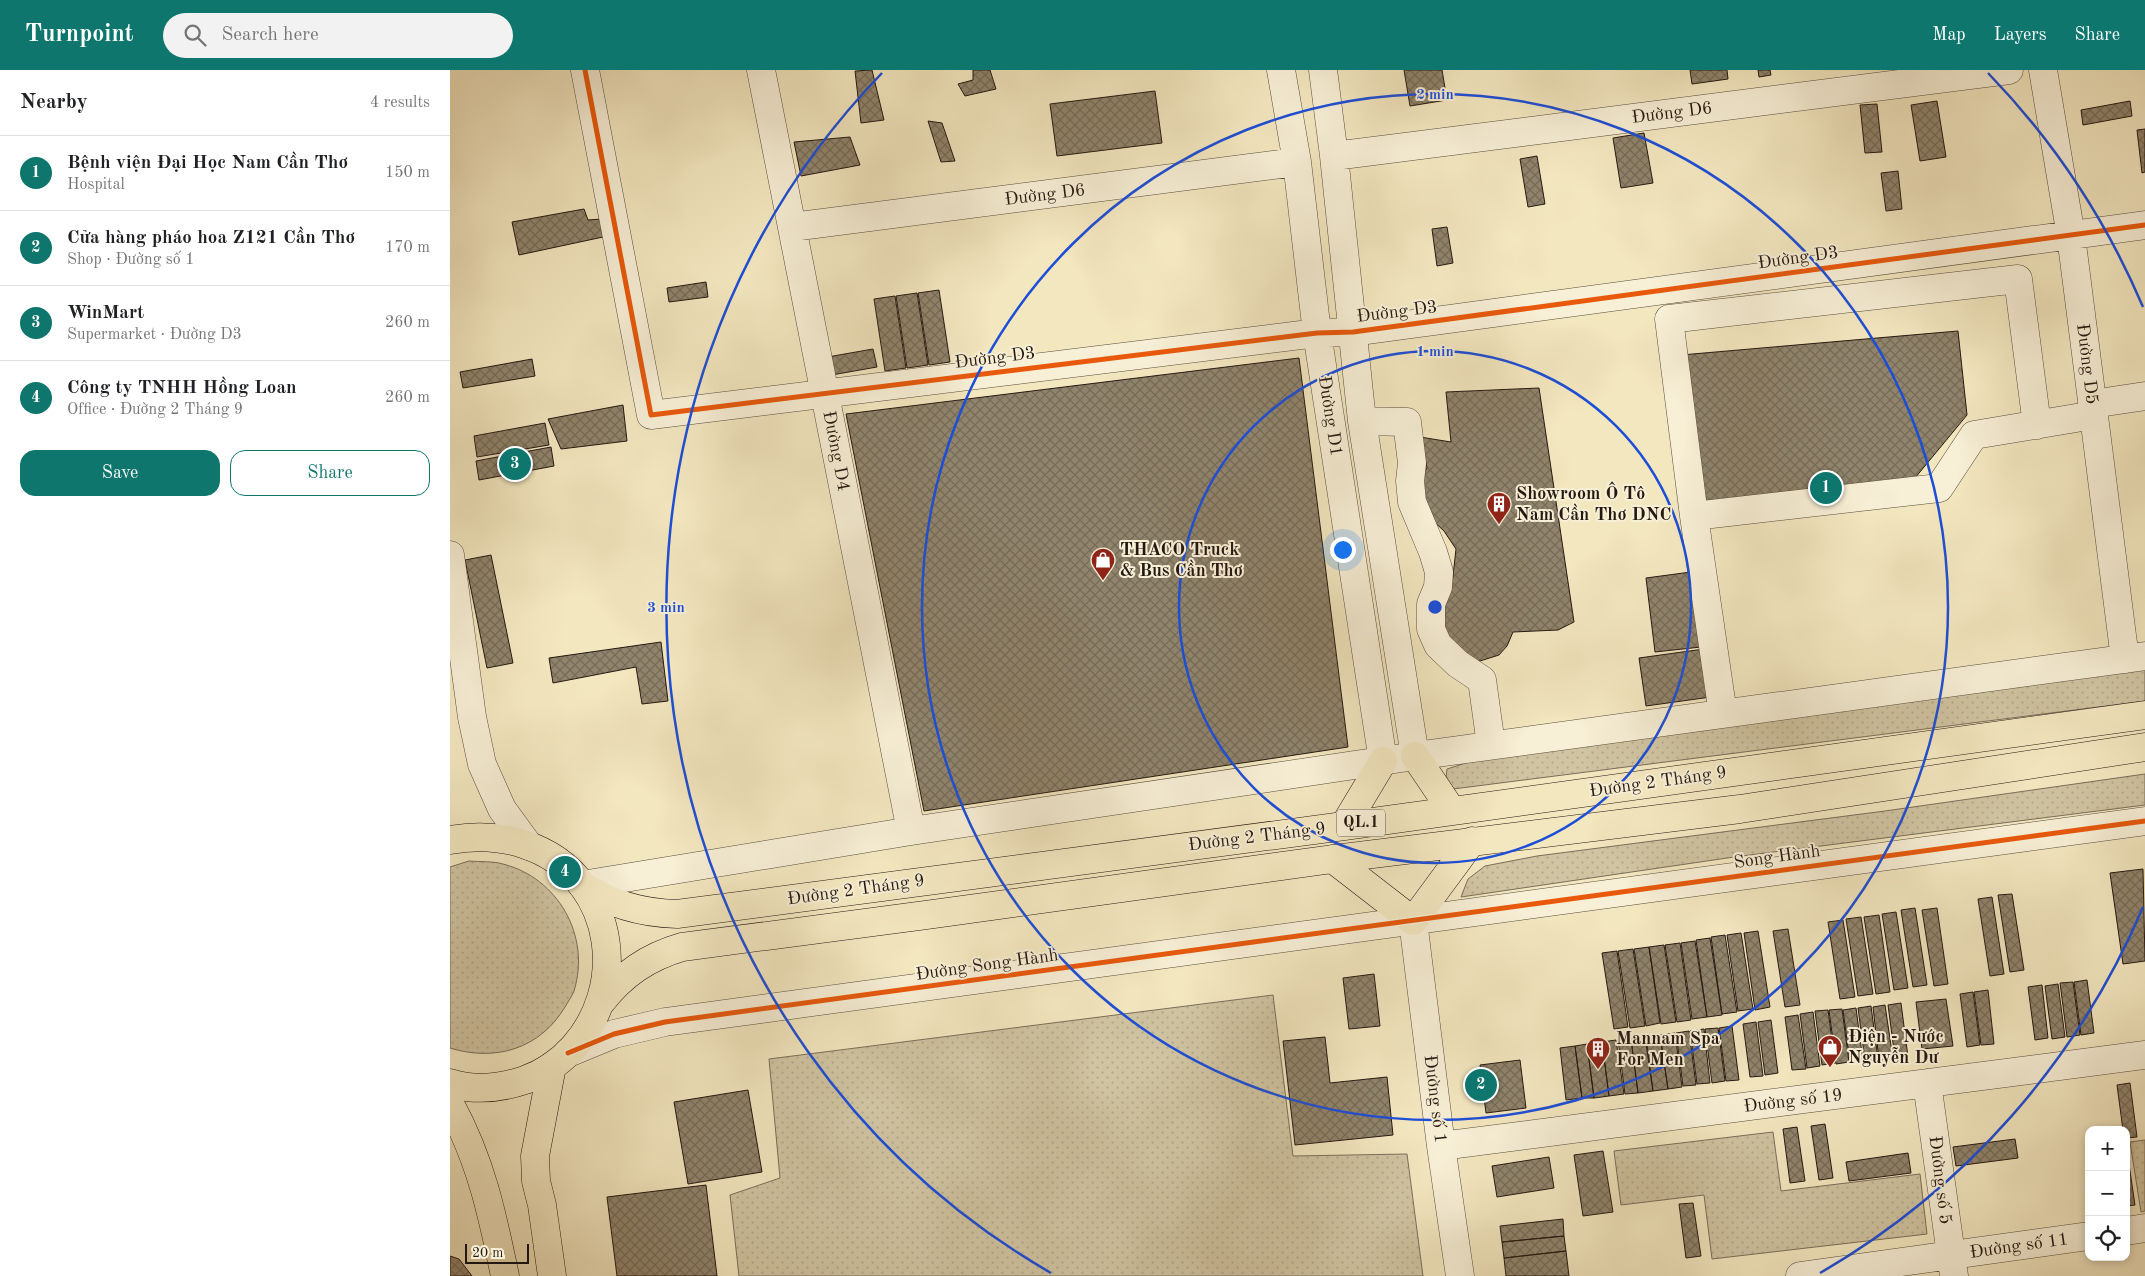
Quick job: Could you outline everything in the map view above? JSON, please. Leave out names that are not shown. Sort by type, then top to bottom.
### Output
[{"type":"main road","name":"Đường 2 Tháng 9","points":[[582,885],[611,902],[629,908],[644,912],[677,914],[1344,826],[2145,715]]},
{"type":"main road","name":"Đường 2 Tháng 9","points":[[601,1002],[624,976],[638,966],[666,951],[682,946],[936,914],[1472,841],[1740,809],[2145,747]]},
{"type":"main road","points":[[1415,756],[1452,811]]},
{"type":"main road","points":[[1344,826],[1383,761]]},
{"type":"main road","points":[[450,840],[488,836],[529,846],[548,855],[582,885],[600,920],[606,940],[607,968],[601,1002],[594,1020],[582,1038],[560,1060],[534,1076],[515,1084],[473,1088],[450,1084]]},
{"type":"main road","points":[[1333,859],[1413,921],[1472,841]]},
{"type":"main road","points":[[552,1276],[542,1205],[536,1180],[535,1156],[560,1060]]},
{"type":"main road","points":[[450,1104],[472,1148],[484,1180],[505,1276]]},
{"type":"street","name":"Đường D3","points":[[585,70],[651,414],[1317,333],[1353,332],[2145,225]]},
{"type":"street","name":"Đường D4","points":[[762,70],[911,831]]},
{"type":"street","name":"Đường D1","points":[[1281,70],[1297,162],[1317,333],[1383,761]]},
{"type":"street","name":"Đường D1","points":[[1323,70],[1362,421],[1415,756]]},
{"type":"street","name":"Đường D6","points":[[1334,156],[2009,70]]},
{"type":"street","name":"Đường D5","points":[[2043,70],[2071,236],[2093,410],[2135,658]]},
{"type":"street","name":"Đường D6","points":[[792,227],[1297,162]]},
{"type":"street","points":[[1723,714],[1694,516],[1669,319],[2018,279],[2037,425]]},
{"type":"street","points":[[1694,516],[1939,488],[1974,435],[2037,425],[2145,396]]},
{"type":"street","points":[[1362,421],[1407,422],[1412,463],[1410,481],[1412,502],[1434,552],[1439,572],[1438,586],[1431,604],[1431,628],[1438,645],[1458,664],[1482,680],[1491,745]]},
{"type":"street","points":[[451,572],[472,717],[482,764],[502,808],[529,846]]},
{"type":"street","points":[[582,885],[911,831],[1415,756],[2135,658]]},
{"type":"street","name":"Song Hành","points":[[1413,921],[2145,821]]},
{"type":"street","name":"Đường Song Hành","points":[[560,1060],[614,1034],[665,1022],[1413,921]]},
{"type":"street","name":"Đường số 1","points":[[1413,921],[1441,1146],[1460,1276]]},
{"type":"street","name":"Đường số 19","points":[[1441,1146],[2145,1055]]},
{"type":"street","name":"Đường số 5","points":[[1927,1083],[1952,1266]]},
{"type":"street","points":[[2130,1230],[2145,1228]]},
{"type":"street","name":"Đường số 11","points":[[1800,1276],[1952,1266],[2085,1237]]},
{"type":"shaded area","points":[[2145,669],[2145,701],[1453,789],[1446,778],[1447,769],[1469,762]]},
{"type":"shaded area","points":[[2145,774],[2145,805],[1734,857],[1461,897],[1468,879],[1485,866],[1537,856],[1885,811]]},
{"type":"shaded area","points":[[469,861],[503,864],[523,871],[540,882],[566,912],[574,930],[578,950],[578,970],[574,991],[555,1021],[543,1033],[529,1042],[500,1052],[467,1052],[450,1048],[450,867]]},
{"type":"shaded area","points":[[1273,995],[1293,1156],[1407,1154],[1423,1276],[739,1276],[730,1195],[780,1178],[769,1059]]},
{"type":"shaded area","points":[[1773,1132],[1781,1191],[1920,1174],[1927,1234],[1712,1259],[1704,1195],[1621,1205],[1614,1151]]},
{"type":"shaded area","points":[[2145,1140],[2145,1211],[2141,1212],[2130,1142]]},
{"type":"building","points":[[872,70],[884,120],[861,123],[855,71]]},
{"type":"building","points":[[973,70],[990,70],[996,89],[965,96],[958,84],[973,80]]},
{"type":"building","points":[[1404,70],[1442,70],[1447,100],[1410,106]]},
{"type":"building","points":[[1690,70],[1727,70],[1728,79],[1692,84]]},
{"type":"building","points":[[1758,70],[1770,70],[1771,75],[1759,77]]},
{"type":"building","points":[[1155,91],[1162,143],[1057,156],[1050,104]]},
{"type":"building","points":[[1937,101],[1946,157],[1920,161],[1911,105]]},
{"type":"building","points":[[2130,101],[2132,116],[2083,125],[2081,110]]},
{"type":"building","points":[[1877,104],[1882,152],[1865,153],[1860,105]]},
{"type":"building","points":[[928,121],[942,123],[955,161],[941,162]]},
{"type":"building","points":[[2145,129],[2145,172],[2142,173],[2137,130]]},
{"type":"building","points":[[1644,133],[1653,183],[1621,188],[1613,138]]},
{"type":"building","points":[[850,137],[860,165],[801,176],[794,142]]},
{"type":"building","points":[[1537,156],[1545,204],[1528,207],[1520,159]]},
{"type":"building","points":[[1898,171],[1902,209],[1886,211],[1881,173]]},
{"type":"building","points":[[584,209],[588,220],[602,219],[603,237],[519,255],[512,222]]},
{"type":"building","points":[[1447,227],[1453,263],[1437,266],[1432,229]]},
{"type":"building","points":[[706,282],[708,297],[669,302],[667,288]]},
{"type":"building","points":[[939,290],[950,362],[929,365],[918,293]]},
{"type":"building","points":[[917,293],[928,365],[907,368],[896,296]]},
{"type":"building","points":[[895,296],[906,368],[885,371],[874,299]]},
{"type":"building","points":[[1958,331],[1967,415],[1915,478],[1700,505],[1681,355]]},
{"type":"building","points":[[873,349],[877,367],[826,376],[822,358]]},
{"type":"building","name":"THACO Truck & Bus Cần Thơ","points":[[1299,358],[1348,747],[924,811],[846,414]]},
{"type":"building","points":[[532,359],[535,376],[463,388],[460,372]]},
{"type":"building","name":"Showroom Ô Tô Nam Cần Thơ DNC","points":[[1539,388],[1574,622],[1558,630],[1513,632],[1507,646],[1499,655],[1480,661],[1469,659],[1437,626],[1452,585],[1456,549],[1444,531],[1417,506],[1417,485],[1427,468],[1420,437],[1451,442],[1446,392]]},
{"type":"building","points":[[623,405],[627,441],[561,449],[548,419]]},
{"type":"building","points":[[545,423],[549,445],[477,457],[474,436]]},
{"type":"building","points":[[551,447],[554,466],[479,480],[476,461]]},
{"type":"building","points":[[491,555],[513,663],[487,668],[465,560]]},
{"type":"building","points":[[1691,572],[1701,647],[1655,652],[1646,578]]},
{"type":"building","points":[[661,642],[668,701],[642,704],[636,667],[553,683],[549,658]]},
{"type":"building","points":[[1704,649],[1711,697],[1646,706],[1639,658]]},
{"type":"building","points":[[2143,869],[2145,961],[2123,964],[2110,873]]},
{"type":"building","points":[[2012,894],[2024,970],[2010,972],[1998,895]]},
{"type":"building","points":[[1992,897],[2004,974],[1990,976],[1978,899]]},
{"type":"building","points":[[1915,908],[1927,985],[1913,987],[1901,910]]},
{"type":"building","points":[[1937,908],[1948,984],[1934,986],[1922,910]]},
{"type":"building","points":[[1896,912],[1908,988],[1894,990],[1882,914]]},
{"type":"building","points":[[1879,915],[1890,992],[1876,994],[1864,917]]},
{"type":"building","points":[[1861,917],[1873,994],[1858,996],[1846,919]]},
{"type":"building","points":[[1843,920],[1855,997],[1840,999],[1828,922]]},
{"type":"building","points":[[1788,929],[1800,1005],[1785,1007],[1773,931]]},
{"type":"building","points":[[1758,931],[1770,1007],[1755,1010],[1744,933]]},
{"type":"building","points":[[1741,933],[1753,1009],[1738,1011],[1727,935]]},
{"type":"building","points":[[1725,935],[1737,1012],[1722,1014],[1711,937]]},
{"type":"building","points":[[1710,938],[1722,1015],[1707,1017],[1696,940]]},
{"type":"building","points":[[1695,941],[1707,1017],[1692,1019],[1681,943]]},
{"type":"building","points":[[1680,943],[1691,1020],[1677,1022],[1665,945]]},
{"type":"building","points":[[1664,945],[1676,1022],[1661,1024],[1649,947]]},
{"type":"building","points":[[1649,947],[1660,1023],[1646,1026],[1634,949]]},
{"type":"building","points":[[1633,949],[1645,1026],[1630,1028],[1618,951]]},
{"type":"building","points":[[1617,951],[1628,1027],[1614,1029],[1602,953]]},
{"type":"building","points":[[1374,974],[1380,1026],[1349,1029],[1343,978]]},
{"type":"building","points":[[2087,980],[2094,1033],[2081,1035],[2074,982]]},
{"type":"building","points":[[2073,982],[2080,1035],[2067,1037],[2060,983]]},
{"type":"building","points":[[2058,984],[2065,1037],[2052,1039],[2045,986]]},
{"type":"building","points":[[2042,985],[2048,1038],[2035,1040],[2028,987]]},
{"type":"building","points":[[1988,990],[1994,1044],[1981,1045],[1974,992]]},
{"type":"building","points":[[1973,992],[1980,1045],[1967,1047],[1960,994]]},
{"type":"building","points":[[1946,999],[1953,1046],[1922,1049],[1916,1002]]},
{"type":"building","points":[[1901,1003],[1908,1057],[1895,1058],[1888,1005]]},
{"type":"building","points":[[1885,1005],[1893,1059],[1879,1060],[1873,1007]]},
{"type":"building","points":[[1871,1006],[1878,1059],[1865,1061],[1858,1008]]},
{"type":"building","points":[[1856,1008],[1863,1061],[1850,1063],[1843,1010]]},
{"type":"building","points":[[1842,1009],[1849,1062],[1836,1064],[1829,1010]]},
{"type":"building","points":[[1828,1010],[1835,1063],[1822,1065],[1815,1011]]},
{"type":"building","points":[[1813,1012],[1820,1066],[1807,1068],[1800,1014]]},
{"type":"building","points":[[1798,1015],[1806,1069],[1792,1070],[1785,1017]]},
{"type":"building","points":[[1771,1020],[1778,1073],[1765,1075],[1758,1022]]},
{"type":"building","points":[[1756,1022],[1763,1076],[1750,1077],[1743,1024]]},
{"type":"building","points":[[1732,1026],[1739,1080],[1726,1081],[1719,1028]]},
{"type":"building","points":[[1718,1028],[1725,1081],[1712,1083],[1705,1029]]},
{"type":"building","points":[[1704,1029],[1710,1083],[1697,1084],[1690,1031]]},
{"type":"building","points":[[1689,1031],[1696,1085],[1683,1086],[1676,1033]]},
{"type":"building","points":[[1675,1033],[1682,1087],[1668,1089],[1660,1035]]},
{"type":"building","points":[[1660,1035],[1668,1089],[1653,1091],[1646,1037]]},
{"type":"building","points":[[1325,1037],[1330,1083],[1387,1077],[1393,1135],[1295,1145],[1283,1041]]},
{"type":"building","points":[[1645,1037],[1653,1091],[1638,1093],[1631,1039]]},
{"type":"building","points":[[1631,1039],[1638,1093],[1625,1094],[1618,1040]]},
{"type":"building","points":[[1616,1040],[1624,1094],[1609,1096],[1602,1042]]},
{"type":"building","name":"Mannam Spa For Men","points":[[1602,1042],[1609,1096],[1594,1098],[1587,1044]]},
{"type":"building","points":[[1587,1044],[1594,1098],[1582,1098],[1575,1046]]},
{"type":"building","points":[[1575,1046],[1582,1098],[1566,1100],[1560,1048]]},
{"type":"building","points":[[1520,1060],[1526,1108],[1486,1113],[1480,1065]]},
{"type":"building","points":[[2130,1083],[2137,1137],[2130,1138],[2130,1126],[2122,1126],[2117,1085]]},
{"type":"building","points":[[748,1090],[762,1172],[688,1184],[674,1102]]},
{"type":"building","points":[[1825,1124],[1833,1178],[1819,1180],[1811,1126]]},
{"type":"building","points":[[1797,1127],[1805,1181],[1790,1183],[1783,1129]]},
{"type":"building","points":[[2015,1139],[2018,1158],[1956,1166],[1953,1147]]},
{"type":"building","points":[[1603,1151],[1613,1212],[1583,1216],[1574,1155]]},
{"type":"building","points":[[1908,1153],[1911,1173],[1849,1181],[1846,1162]]},
{"type":"building","points":[[1549,1157],[1554,1188],[1497,1197],[1492,1166]]},
{"type":"building","points":[[2130,1171],[2135,1205],[2130,1206]]},
{"type":"building","points":[[706,1185],[717,1276],[617,1276],[607,1197]]},
{"type":"building","points":[[1693,1203],[1701,1256],[1686,1258],[1679,1204]]},
{"type":"building","points":[[1563,1219],[1564,1236],[1502,1242],[1500,1226]]},
{"type":"building","points":[[1564,1236],[1566,1251],[1504,1258],[1502,1242]]},
{"type":"building","points":[[1566,1251],[1569,1276],[1506,1276],[1504,1258]]},
{"type":"building","points":[[450,1256],[459,1259],[472,1276],[450,1276]]},
{"type":"cycle path","points":[[585,70],[651,415],[1317,333],[1353,332],[2145,225]]},
{"type":"cycle path","points":[[568,1053],[614,1034],[665,1022],[2145,821]]},
{"type":"place","name":"WinMart","points":[[515,464]]},
{"type":"place","name":"Bệnh viện Đại Học Nam Cần Thơ","points":[[1826,488]]},
{"type":"place","name":"Showroom Ô Tô Nam Cần Thơ DNC","points":[[1499,525]]},
{"type":"place","name":"THACO Truck & Bus Cần Thơ","points":[[1103,581]]},
{"type":"place","name":"Công ty TNHH Hồng Loan","points":[[565,872]]},
{"type":"place","name":"Điện - Nước Nguyễn Dư","points":[[1830,1068]]},
{"type":"place","name":"Mannam Spa For Men","points":[[1598,1070]]},
{"type":"place","name":"Cửa hàng pháo hoa Z121 Cần Thơ","points":[[1481,1085]]}]
